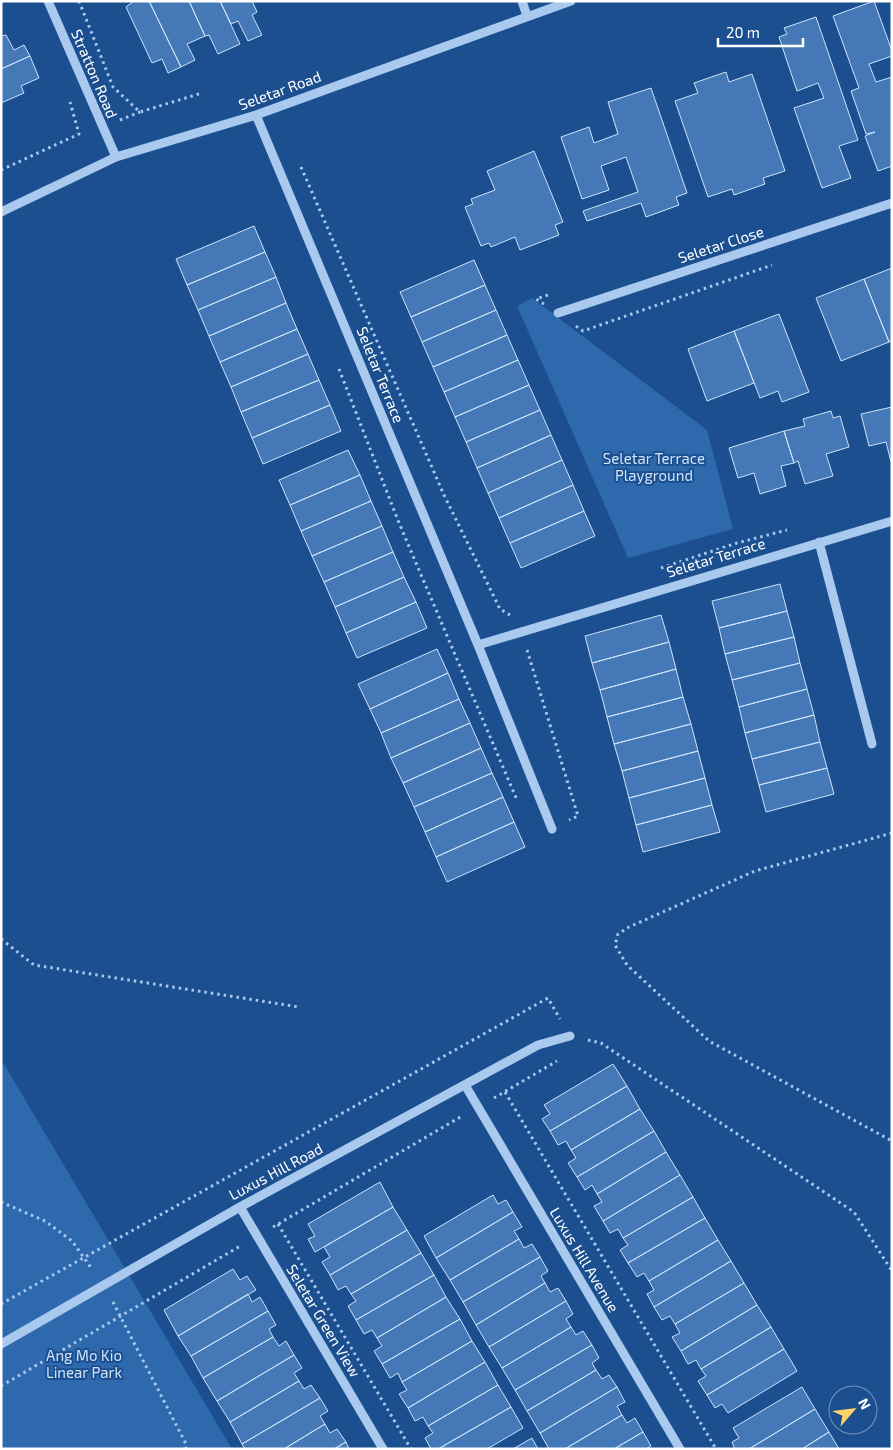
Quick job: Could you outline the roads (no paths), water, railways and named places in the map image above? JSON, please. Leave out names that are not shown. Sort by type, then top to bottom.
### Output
[{"type":"street","name":"Stratton Road","points":[[48,1],[116,156]]},
{"type":"street","points":[[522,1],[527,16]]},
{"type":"street","name":"Seletar Road","points":[[1,212],[116,156],[256,115],[571,1]]},
{"type":"street","name":"Seletar Terrace","points":[[256,115],[478,645],[552,828]]},
{"type":"street","name":"Seletar Close","points":[[558,314],[892,203]]},
{"type":"street","name":"Seletar Terrace","points":[[478,645],[892,521]]},
{"type":"street","points":[[819,542],[872,744]]},
{"type":"street","name":"Luxus Hill Road","points":[[1,1344],[240,1207],[538,1045],[570,1036]]},
{"type":"street","name":"Luxus Hill Avenue","points":[[465,1085],[680,1449]]},
{"type":"street","name":"Seletar Green View","points":[[240,1207],[383,1449]]},
{"type":"park label","name":"Seletar Terrace Playground","points":[[654,468]]},
{"type":"park label","name":"Ang Mo Kio Linear Park","points":[[84,1364]]}]
